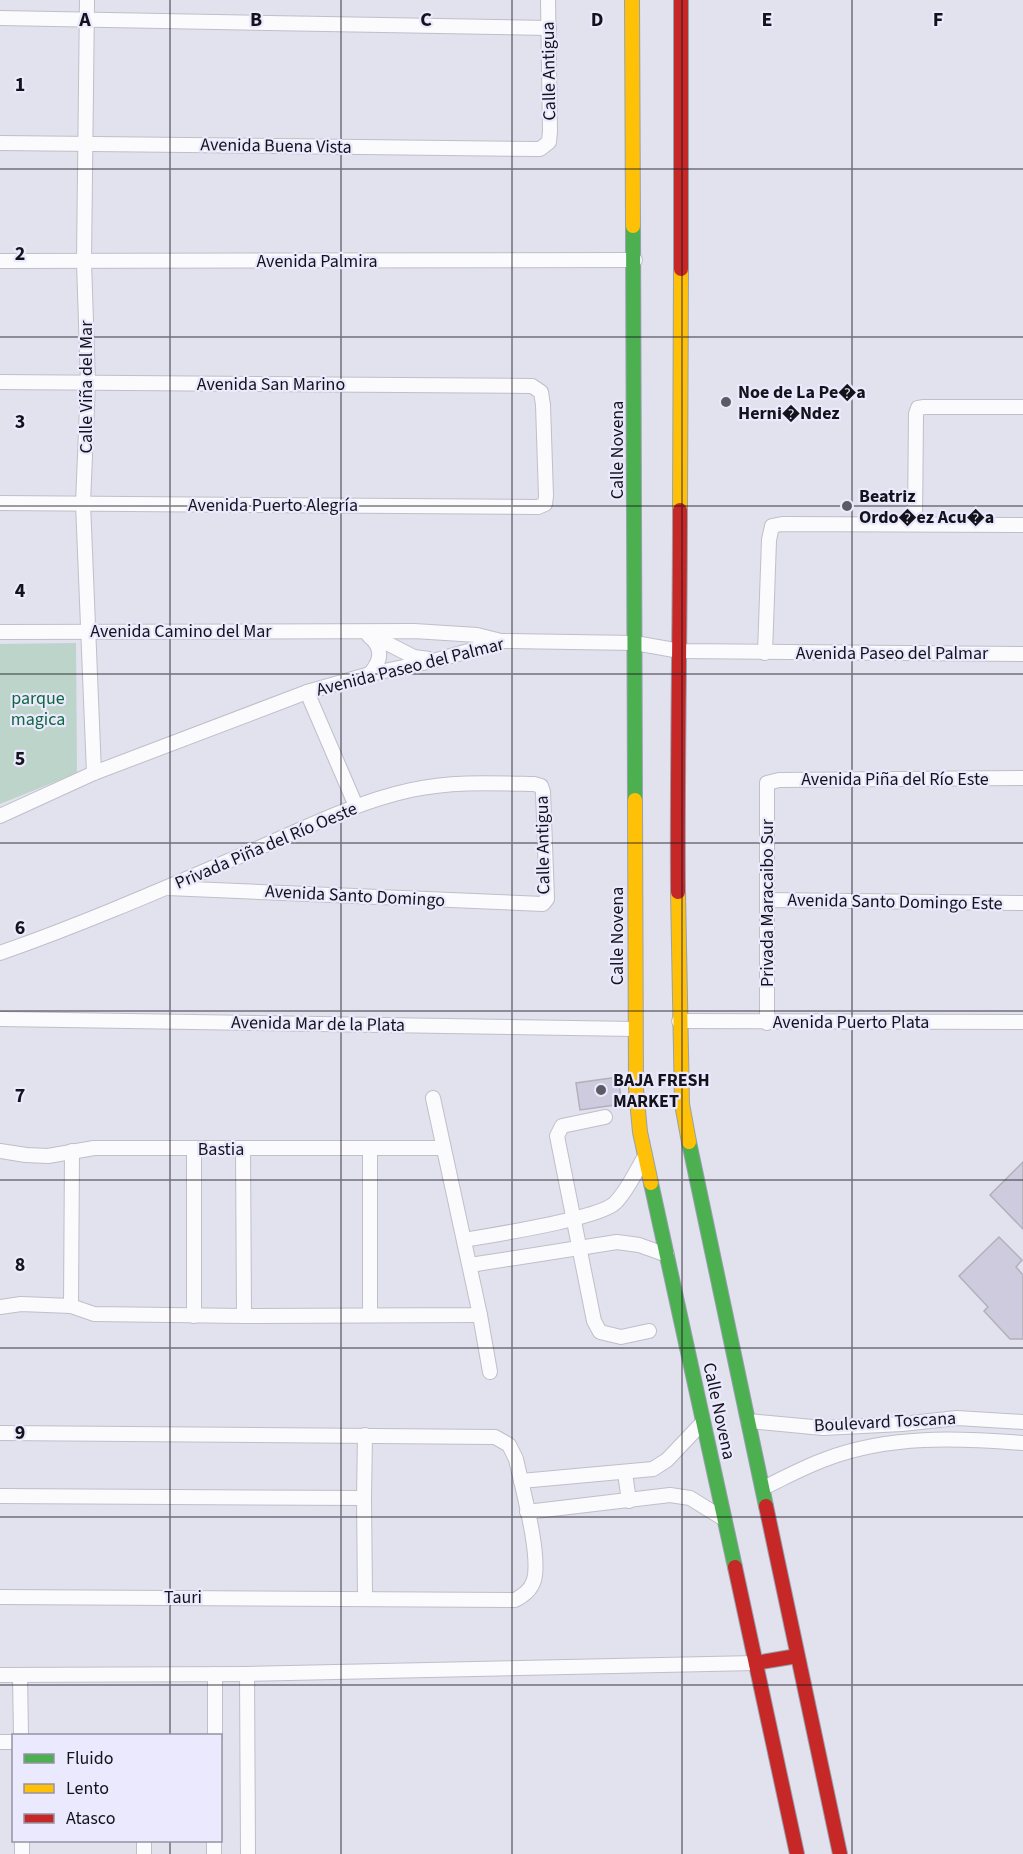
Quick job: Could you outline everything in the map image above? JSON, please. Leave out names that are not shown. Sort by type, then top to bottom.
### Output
[{"type":"main road","name":"Calle Novena","points":[[632,0],[636,1089],[645,1156],[797,1854]]},
{"type":"main road","name":"Calle Novena","points":[[681,0],[680,651],[677,771],[682,1104],[697,1186],[840,1854]]},
{"type":"main road","points":[[756,1663],[797,1656]]},
{"type":"street","name":"Calle Viña del Mar","points":[[87,0],[84,262],[88,383],[83,503],[94,773]]},
{"type":"street","name":"Calle Antigua","points":[[548,0],[549,142]]},
{"type":"street","points":[[0,18],[549,28]]},
{"type":"street","name":"Avenida Buena Vista","points":[[0,142],[540,149],[549,142]]},
{"type":"street","name":"Avenida Palmira","points":[[0,261],[634,260]]},
{"type":"street","name":"Avenida San Marino","points":[[0,382],[532,386],[541,392],[543,405],[545,504]]},
{"type":"street","points":[[915,524],[916,414],[918,408],[1023,407]]},
{"type":"street","name":"Avenida Puerto Alegría","points":[[0,503],[526,507],[545,504]]},
{"type":"street","points":[[765,653],[769,540],[772,526],[782,524],[1023,525]]},
{"type":"street","points":[[363,631],[375,641],[380,652],[378,664],[370,674]]},
{"type":"street","name":"Avenida Camino del Mar","points":[[363,631],[414,657],[437,660]]},
{"type":"street","name":"Avenida Camino del Mar","points":[[0,632],[414,631],[477,634],[503,641]]},
{"type":"street","name":"Avenida Paseo del Palmar","points":[[0,816],[94,773],[307,692],[503,641],[635,643],[680,651],[1023,654]]},
{"type":"street","points":[[307,692],[356,806]]},
{"type":"street","name":"Avenida Piña del Río Este","points":[[767,783],[779,780],[1023,778]]},
{"type":"street","name":"Privada Piña del Río Oeste","points":[[0,953],[42,939],[167,888],[356,806],[411,790],[466,782],[541,786]]},
{"type":"street","name":"Privada Maracaibo Sur","points":[[767,783],[767,1023]]},
{"type":"street","name":"Calle Antigua","points":[[541,786],[547,899],[543,904]]},
{"type":"street","name":"Avenida Santo Domingo","points":[[167,888],[543,904]]},
{"type":"street","name":"Avenida Santo Domingo Este","points":[[767,900],[1023,903]]},
{"type":"street","name":"Avenida Mar de la Plata","points":[[0,1019],[635,1029]]},
{"type":"street","name":"Avenida Puerto Plata","points":[[679,1021],[1023,1022]]},
{"type":"street","points":[[433,1098],[442,1148],[470,1265],[490,1372]]},
{"type":"street","points":[[605,1117],[562,1126],[557,1137],[578,1247],[594,1321],[600,1332],[621,1337],[649,1331]]},
{"type":"street","name":"Bastia","points":[[0,1151],[48,1156],[94,1148],[442,1148]]},
{"type":"street","points":[[370,1148],[370,1315]]},
{"type":"street","points":[[194,1149],[194,1316]]},
{"type":"street","points":[[243,1149],[244,1316]]},
{"type":"street","points":[[71,1306],[72,1151]]},
{"type":"street","points":[[464,1240],[592,1214],[614,1204],[628,1187],[645,1156]]},
{"type":"street","points":[[470,1265],[616,1242],[639,1245],[667,1255]]},
{"type":"street","points":[[0,1307],[21,1304],[71,1306],[94,1314],[194,1316],[480,1315]]},
{"type":"street","name":"Boulevard Toscana","points":[[748,1421],[823,1428],[957,1418],[1023,1422]]},
{"type":"street","points":[[521,1481],[653,1469],[667,1460],[703,1422]]},
{"type":"street","points":[[856,1427],[860,1449]]},
{"type":"street","points":[[0,1434],[495,1437],[509,1445],[516,1459],[527,1512],[670,1495],[690,1498],[724,1519]]},
{"type":"street","points":[[365,1435],[365,1597]]},
{"type":"street","name":"Boulevard Toscana","points":[[763,1488],[826,1459],[860,1449],[929,1439],[955,1438],[1023,1443]]},
{"type":"street","points":[[625,1473],[629,1501]]},
{"type":"street","points":[[0,1496],[364,1498]]},
{"type":"street","name":"Tauri","points":[[0,1597],[515,1599],[528,1591],[536,1570],[537,1559],[527,1512]]},
{"type":"street","points":[[0,1675],[247,1674],[756,1663]]},
{"type":"street","points":[[215,1674],[215,1734]]},
{"type":"street","points":[[247,1674],[248,1854]]},
{"type":"street","points":[[20,1676],[21,1734]]},
{"type":"green space","name":"parque magica","points":[[76,643],[77,773],[0,804],[0,644]]},
{"type":"building","name":"BAJA FRESH MARKET","points":[[618,1077],[622,1104],[580,1110],[576,1083]]},
{"type":"building","points":[[1023,1162],[1023,1229],[990,1195]]},
{"type":"building","points":[[999,1237],[1022,1260],[1016,1267],[1023,1275],[1023,1339],[1010,1339],[984,1311],[988,1307],[959,1276]]},
{"type":"traffic: fast","points":[[633,226],[635,800]]},
{"type":"traffic: fast","points":[[689,1142],[766,1506]]},
{"type":"traffic: fast","points":[[651,1183],[735,1567]]},
{"type":"traffic: slow","points":[[632,0],[633,226]]},
{"type":"traffic: slow","points":[[680,510],[681,269]]},
{"type":"traffic: slow","points":[[635,800],[636,1089],[640,1132],[651,1183]]},
{"type":"traffic: slow","points":[[678,892],[682,1104],[689,1142]]},
{"type":"traffic: jam","points":[[681,0],[681,269]]},
{"type":"traffic: jam","points":[[678,892],[680,510]]},
{"type":"traffic: jam","points":[[766,1506],[840,1854]]},
{"type":"traffic: jam","points":[[735,1567],[797,1854]]},
{"type":"traffic: jam","points":[[756,1663],[797,1656]]},
{"type":"place","name":"Noe de La Pe�a Herni�Ndez","points":[[726,402]]},
{"type":"place","name":"Beatriz Ordo�ez Acu�a","points":[[847,506]]},
{"type":"place","name":"BAJA FRESH MARKET","points":[[601,1090]]}]
